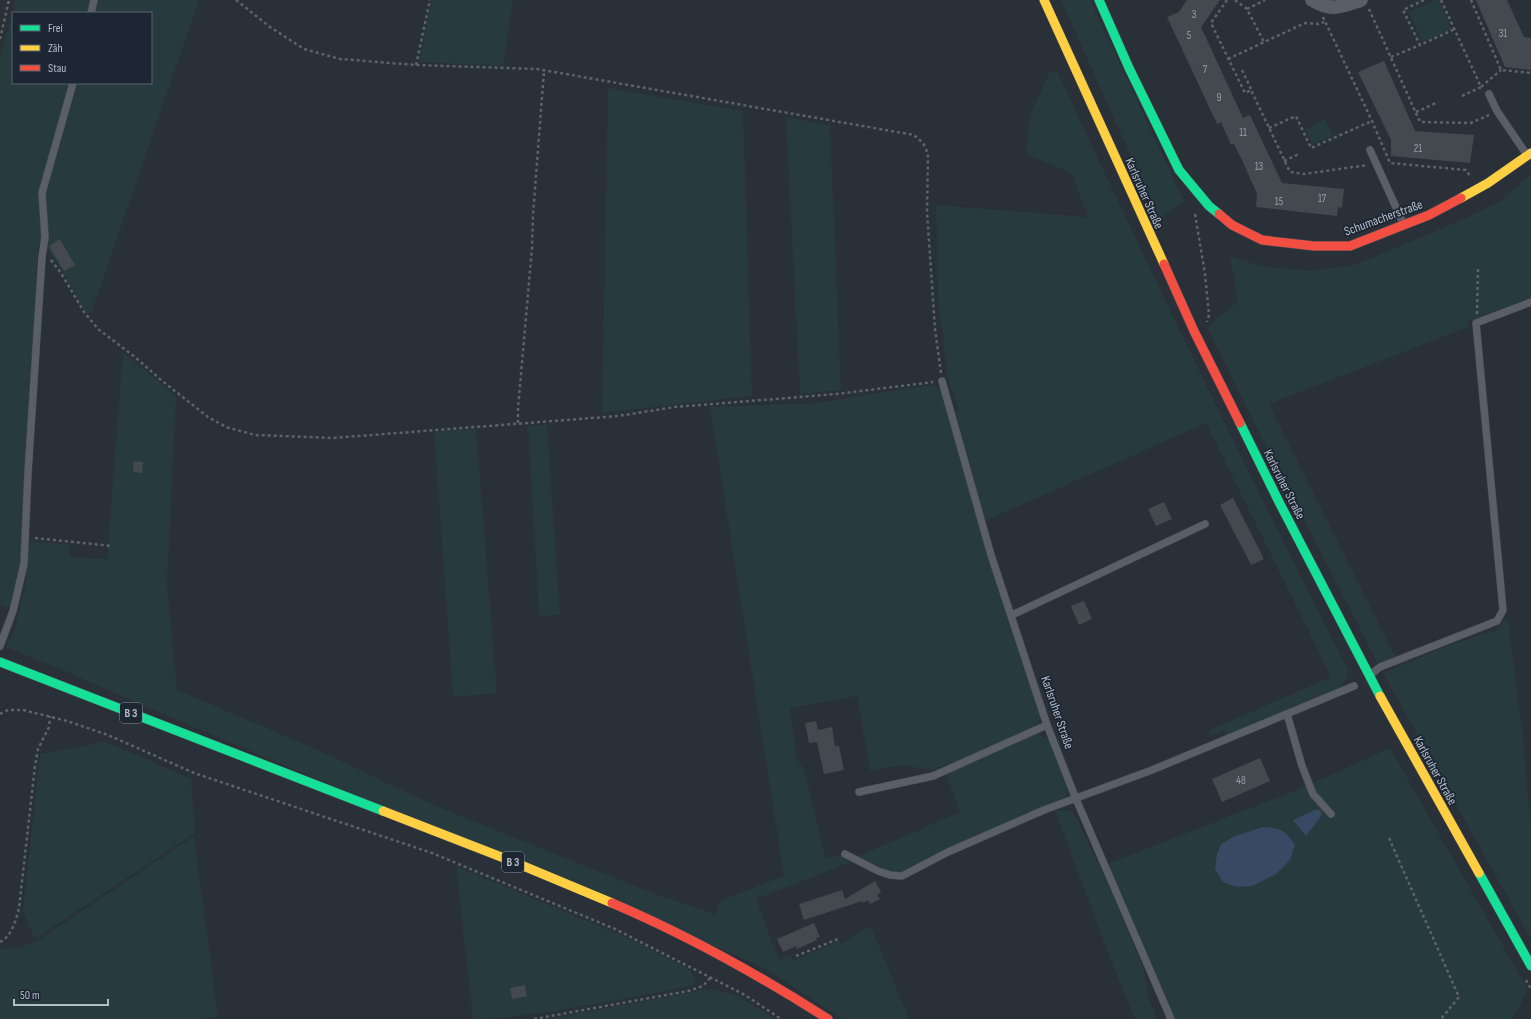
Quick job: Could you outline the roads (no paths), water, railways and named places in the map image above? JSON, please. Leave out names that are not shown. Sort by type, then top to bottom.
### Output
[{"type":"main road","name":"Karlsruher Straße","points":[[1044,0],[1194,331],[1280,504],[1369,676],[1531,966]]},
{"type":"main road","name":"Schumacherstraße","points":[[1099,0],[1129,68],[1179,170],[1209,206],[1232,225],[1262,240],[1314,246],[1350,246],[1429,215],[1488,183],[1529,154]]},
{"type":"main road","name":"B 3","points":[[0,662],[509,860],[626,908],[726,957],[828,1019]]},
{"type":"street","points":[[1318,3],[1338,8],[1365,4]]},
{"type":"lane","points":[[91,12],[94,0]]},
{"type":"lane","points":[[0,646],[9,624],[24,564],[28,472],[42,257],[45,237],[42,193],[73,84]]},
{"type":"lane","points":[[1489,94],[1497,111],[1529,154]]},
{"type":"lane","points":[[1370,150],[1404,225]]},
{"type":"lane","points":[[1369,676],[1380,667],[1497,621],[1504,610],[1476,323],[1531,302]]},
{"type":"lane","name":"Karlsruher Straße","points":[[942,381],[991,555],[1047,725],[1076,799],[1171,1019]]},
{"type":"lane","points":[[1012,615],[1205,524]]},
{"type":"lane","points":[[845,854],[878,871],[890,875],[902,876],[948,852],[1044,810],[1152,770],[1354,686]]},
{"type":"lane","points":[[1287,714],[1302,766],[1313,794],[1331,814]]},
{"type":"lane","points":[[859,792],[933,776],[1047,725]]},
{"type":"water","points":[[1315,810],[1319,810],[1322,813],[1320,818],[1306,836],[1293,820]]},
{"type":"water","points":[[1263,827],[1278,829],[1288,836],[1295,845],[1290,860],[1276,874],[1252,886],[1237,887],[1223,882],[1215,869],[1217,854],[1221,844],[1235,836]]}]
